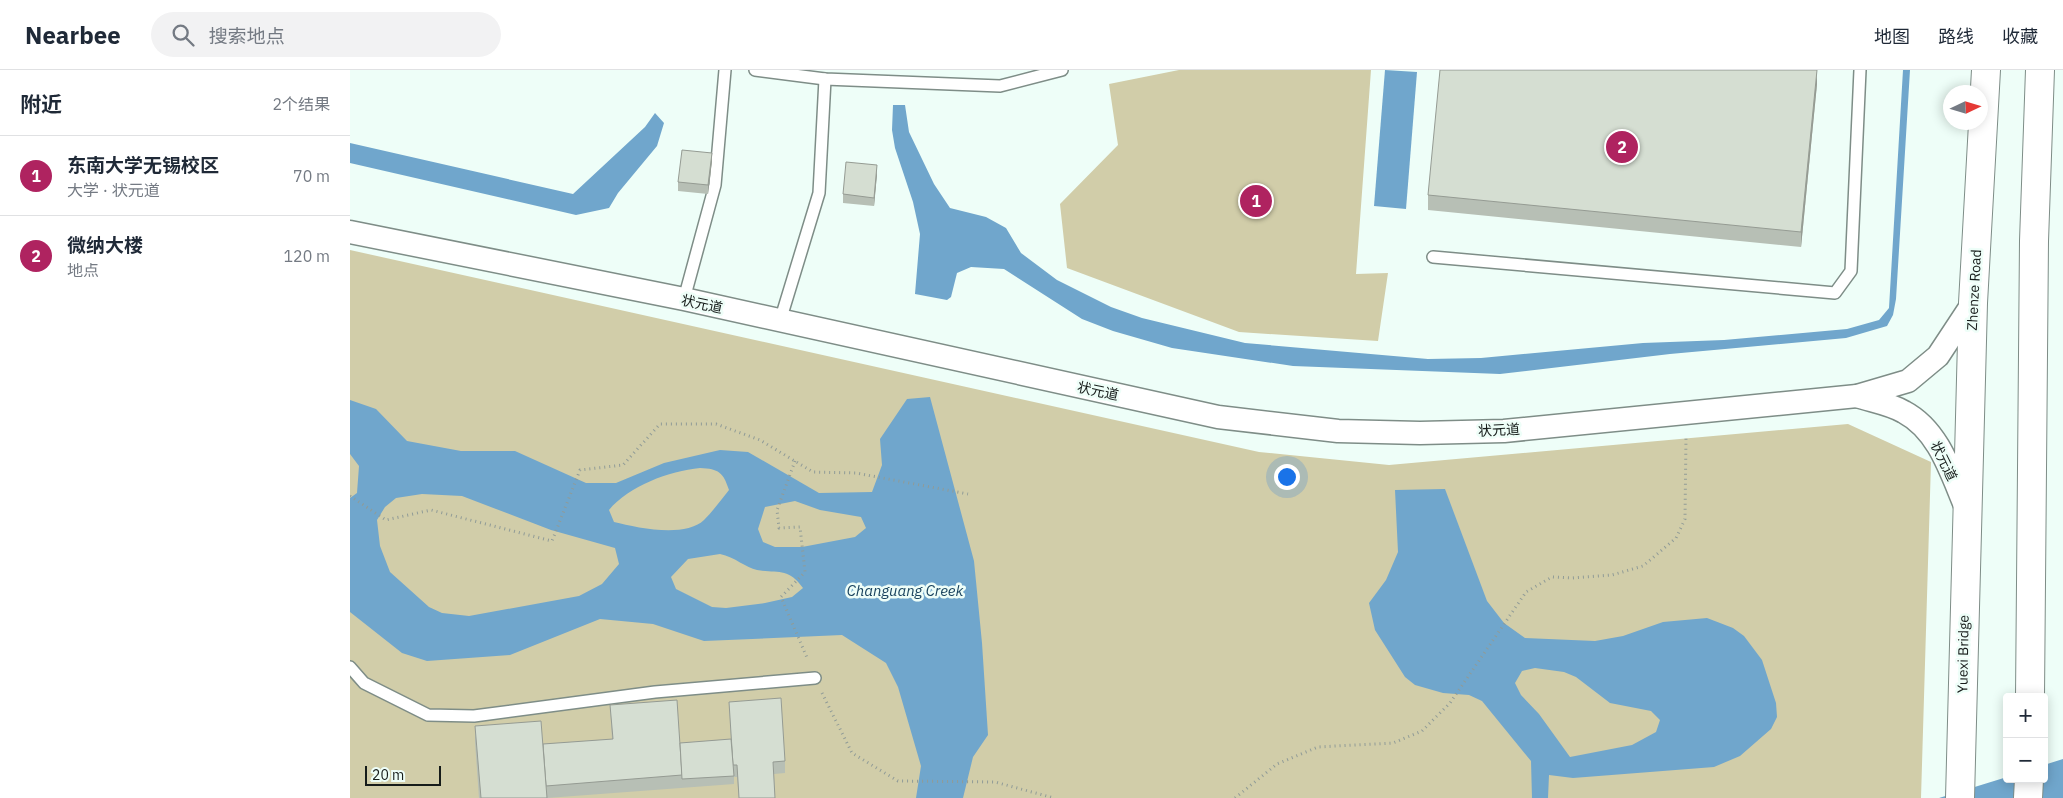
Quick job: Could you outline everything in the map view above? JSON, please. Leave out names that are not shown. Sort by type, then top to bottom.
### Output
[{"type":"main road","name":"Zhenze Road","points":[[1967,510],[1973,303],[1986,70]]},
{"type":"main road","points":[[2030,693],[2034,240],[2040,70]]},
{"type":"main road","name":"Yuexi Bridge","points":[[1960,798],[1967,510]]},
{"type":"main road","points":[[2028,798],[2029,783]]},
{"type":"street","name":"状元道","points":[[350,232],[684,299],[1218,417],[1338,431],[1504,431],[1857,396],[1908,381],[1938,356],[1973,303]]},
{"type":"street","name":"状元道","points":[[1857,396],[1905,412],[1932,434],[1967,510]]},
{"type":"lane","points":[[684,299],[716,185],[726,70]]},
{"type":"lane","points":[[755,70],[825,79],[1000,86],[1062,70]]},
{"type":"lane","points":[[1433,257],[1835,293],[1851,271],[1860,70]]},
{"type":"lane","points":[[780,321],[820,193],[825,79]]},
{"type":"lane","points":[[350,667],[364,683],[428,715],[474,716],[656,692],[814,678]]},
{"type":"path","points":[[1235,798],[1276,764],[1318,747],[1393,743],[1422,730],[1450,702],[1526,592],[1552,577],[1572,578],[1612,575],[1643,566],[1676,538],[1685,519],[1686,413]]},
{"type":"path","points":[[350,496],[386,520],[431,510],[552,541],[580,470],[623,465],[660,424],[716,424],[760,440],[813,472],[856,473],[968,494]]},
{"type":"path","points":[[795,461],[778,510],[779,528],[800,526],[805,572],[781,597],[804,649],[814,678],[852,753],[898,781],[995,782],[1054,798]]},
{"type":"shaded area","points":[[1179,70],[1371,70],[1356,274],[1388,273],[1378,341],[1239,332],[1067,268],[1060,204],[1118,145],[1109,84]]},
{"type":"shaded area","points":[[350,250],[1259,452],[1389,465],[1848,424],[1931,462],[1921,798],[350,798]]},
{"type":"water","points":[[1385,70],[1417,72],[1406,209],[1374,206]]},
{"type":"water","points":[[1903,70],[1910,70],[1896,299],[1893,315],[1887,326],[1846,338],[1670,354],[1500,374],[1293,366],[1172,348],[1113,331],[1082,319],[1004,269],[971,267],[957,273],[951,297],[947,300],[915,294],[920,234],[913,202],[895,148],[892,130],[893,105],[905,105],[909,132],[934,184],[950,208],[986,217],[1006,228],[1021,253],[1057,280],[1111,307],[1142,318],[1245,343],[1428,359],[1481,358],[1643,343],[1724,340],[1847,329],[1879,320],[1889,308]]},
{"type":"water","points":[[655,113],[664,123],[657,146],[618,193],[609,208],[576,215],[350,163],[350,143],[573,194],[645,127]]},
{"type":"water","name":"Changuang Creek","points":[[930,397],[974,561],[988,735],[973,757],[963,798],[916,798],[921,766],[898,687],[886,663],[842,635],[704,641],[653,624],[600,619],[510,655],[427,661],[402,653],[350,612],[350,498],[357,493],[359,466],[350,454],[350,400],[376,409],[407,441],[461,451],[515,451],[586,483],[616,483],[664,463],[720,450],[748,452],[819,493],[872,492],[882,465],[880,439],[907,399]],"holes":[[[712,469],[722,475],[729,490],[704,520],[696,526],[685,529],[661,530],[614,522],[609,510],[617,501],[650,481],[688,470]],[[422,494],[462,496],[551,530],[615,548],[619,564],[602,584],[579,596],[469,616],[442,613],[429,607],[390,572],[380,546],[377,520],[385,507],[396,498]],[[795,501],[820,510],[861,517],[866,528],[855,537],[802,547],[775,547],[763,542],[758,529],[765,507]],[[720,554],[731,557],[753,569],[788,574],[798,581],[803,588],[792,597],[765,603],[726,608],[712,607],[676,589],[671,577],[688,559]]]},
{"type":"water","points":[[1445,489],[1487,601],[1504,623],[1525,638],[1595,641],[1623,636],[1663,622],[1707,618],[1733,628],[1744,636],[1762,660],[1776,703],[1777,717],[1771,729],[1740,756],[1714,767],[1573,778],[1549,775],[1548,798],[1532,798],[1531,761],[1482,701],[1469,695],[1443,693],[1415,685],[1405,677],[1375,630],[1369,603],[1386,580],[1398,552],[1395,490]],"holes":[[[1535,668],[1564,672],[1576,677],[1610,703],[1651,711],[1660,720],[1656,732],[1632,745],[1570,757],[1539,714],[1521,695],[1515,683],[1522,671]]]},
{"type":"water","points":[[2063,759],[2063,798],[1939,798],[2003,778],[2003,783],[2048,783],[2048,764]]},
{"type":"building","points":[[1440,70],[1817,70],[1801,232],[1428,195]]},
{"type":"building","points":[[682,150],[712,153],[708,185],[678,182]]},
{"type":"building","points":[[846,162],[877,165],[874,198],[843,194]]},
{"type":"building","points":[[781,698],[785,761],[773,762],[775,798],[739,798],[737,765],[733,765],[729,702]]},
{"type":"building","points":[[677,700],[682,775],[546,786],[543,744],[613,739],[610,705]]},
{"type":"building","points":[[541,721],[547,798],[481,798],[475,726]]},
{"type":"building","points":[[731,739],[734,776],[682,779],[680,743]]},
{"type":"place","name":"微纳大楼","points":[[1622,147]]},
{"type":"place","name":"东南大学无锡校区","points":[[1256,201]]}]
